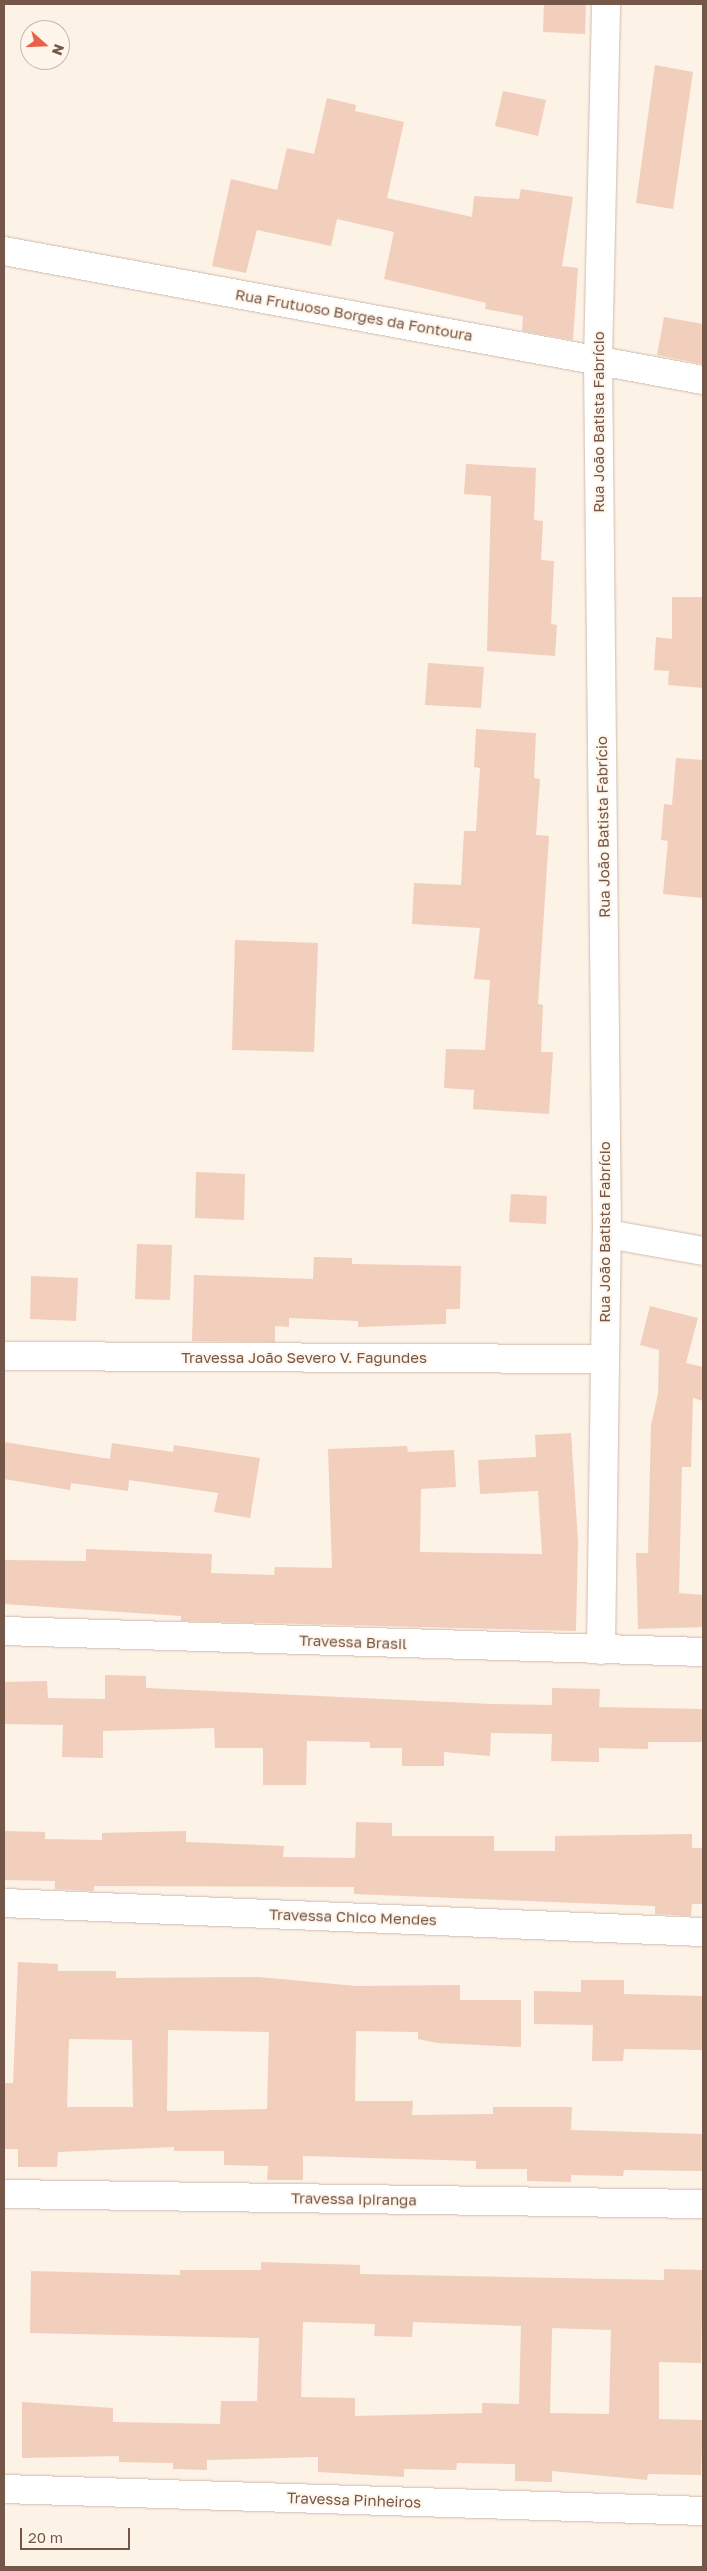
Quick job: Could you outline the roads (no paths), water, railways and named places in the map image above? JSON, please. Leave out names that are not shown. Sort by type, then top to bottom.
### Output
[{"type":"street","name":"Rua João Batista Fabrício","points":[[602,1650],[607,1234],[598,360],[606,4]]},
{"type":"street","name":"Rua Frutuoso Borges da Fontoura","points":[[4,251],[703,380]]},
{"type":"street","points":[[607,1234],[703,1251]]},
{"type":"street","name":"Travessa João Severo V. Fagundes","points":[[4,1356],[604,1359]]},
{"type":"street","name":"Travessa Brasil","points":[[4,1631],[703,1652]]},
{"type":"street","name":"Travessa Chico Mendes","points":[[4,1903],[703,1932]]},
{"type":"street","name":"Travessa Ipiranga","points":[[4,2194],[703,2204]]},
{"type":"street","name":"Travessa Pinheiros","points":[[4,2488],[703,2511]]}]
